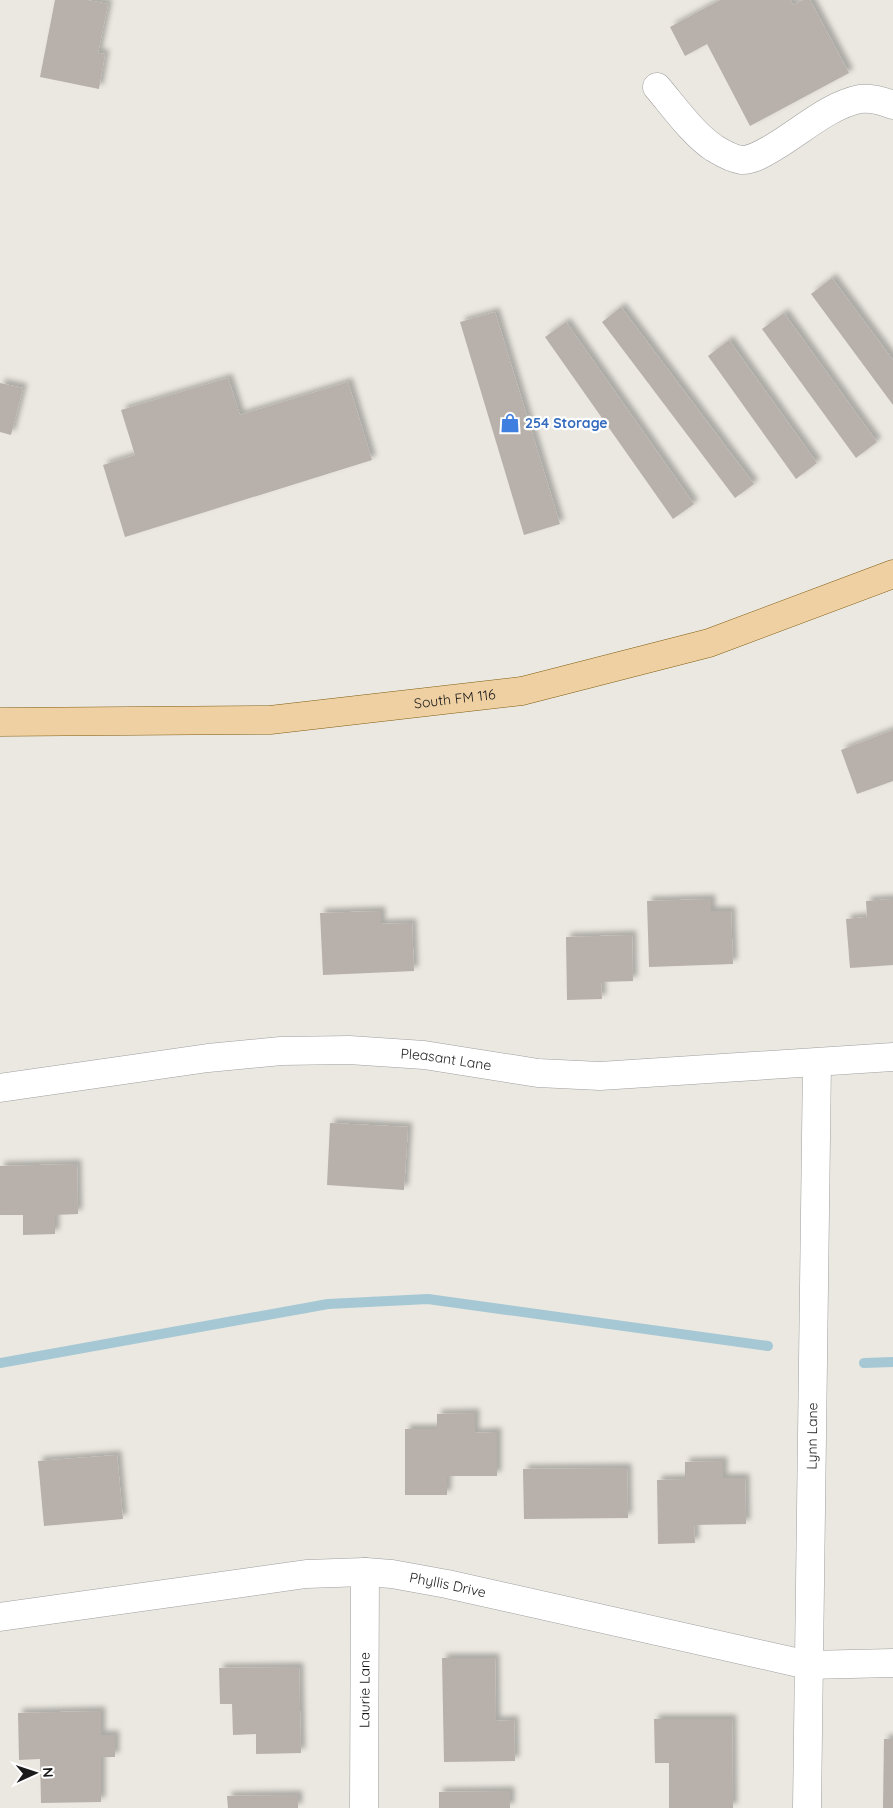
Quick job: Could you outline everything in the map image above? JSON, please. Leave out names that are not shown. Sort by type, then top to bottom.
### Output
[{"type":"main road","name":"South FM 116","points":[[0,722],[270,720],[522,691],[709,643],[893,574]]},
{"type":"street","points":[[657,87],[700,137],[728,156],[742,160],[759,156],[816,119],[842,105],[860,99],[880,100],[893,105]]},
{"type":"street","name":"Pleasant Lane","points":[[0,1088],[208,1058],[281,1051],[349,1050],[424,1055],[538,1073],[600,1076],[893,1057]]},
{"type":"street","name":"Lynn Lane","points":[[807,1808],[817,1063]]},
{"type":"street","name":"Phyllis Drive","points":[[0,1617],[306,1574],[365,1572],[392,1574],[447,1584],[808,1665],[893,1663]]},
{"type":"street","name":"Laurie Lane","points":[[364,1808],[365,1572]]},
{"type":"building","points":[[55,0],[87,0],[108,4],[98,53],[105,54],[99,89],[40,77]]},
{"type":"building","points":[[720,0],[790,0],[793,5],[803,0],[810,0],[849,73],[750,126],[707,44],[685,56],[670,27]]},
{"type":"building","points":[[832,278],[893,360],[893,405],[811,294]]},
{"type":"building","points":[[621,307],[754,484],[735,498],[602,322]]},
{"type":"building","name":"254 Storage","points":[[495,312],[560,524],[524,535],[460,322]]},
{"type":"building","points":[[784,313],[877,442],[856,458],[762,329]]},
{"type":"building","name":"254 Storage","points":[[566,322],[694,504],[673,519],[545,337]]},
{"type":"building","points":[[729,340],[817,463],[796,479],[708,356]]},
{"type":"building","points":[[228,378],[240,415],[348,382],[372,460],[125,537],[103,465],[135,455],[121,410]]},
{"type":"building","points":[[0,383],[23,388],[11,435],[0,432]]},
{"type":"building","points":[[893,730],[893,781],[857,794],[841,750]]},
{"type":"building","points":[[711,899],[711,911],[731,911],[733,964],[649,967],[647,901]]},
{"type":"building","points":[[893,899],[893,965],[850,968],[846,919],[867,917],[866,901]]},
{"type":"building","points":[[381,911],[381,924],[412,923],[414,971],[323,975],[320,913]]},
{"type":"building","points":[[632,935],[633,981],[601,982],[602,999],[567,1000],[566,937]]},
{"type":"building","points":[[330,1123],[408,1127],[404,1190],[327,1185]]},
{"type":"building","points":[[77,1164],[78,1214],[55,1215],[55,1234],[23,1235],[23,1215],[0,1215],[0,1166]]},
{"type":"building","points":[[475,1413],[475,1433],[497,1432],[497,1476],[447,1476],[447,1495],[405,1495],[405,1429],[437,1429],[437,1414]]},
{"type":"building","points":[[117,1455],[123,1519],[44,1526],[38,1461]]},
{"type":"building","points":[[723,1461],[723,1478],[745,1478],[746,1524],[694,1525],[695,1543],[658,1544],[657,1480],[685,1479],[685,1462]]},
{"type":"building","points":[[627,1468],[628,1518],[524,1519],[523,1469]]},
{"type":"building","points":[[442,1658],[495,1658],[496,1721],[514,1720],[515,1761],[444,1762]]},
{"type":"building","points":[[299,1667],[301,1753],[256,1754],[256,1734],[233,1735],[232,1704],[220,1704],[219,1668]]},
{"type":"building","points":[[101,1711],[101,1735],[115,1735],[115,1757],[101,1757],[101,1802],[41,1803],[40,1759],[19,1760],[18,1713]]},
{"type":"building","points":[[654,1719],[732,1719],[733,1808],[669,1808],[669,1763],[655,1763]]},
{"type":"building","points":[[884,1739],[893,1739],[893,1808],[883,1808]]},
{"type":"building","points":[[510,1791],[510,1808],[439,1808],[439,1792]]},
{"type":"building","points":[[298,1795],[298,1808],[228,1808],[227,1796]]},
{"type":"waterway","points":[[0,1363],[328,1304],[428,1299],[768,1346]]},
{"type":"waterway","points":[[864,1363],[893,1362]]},
{"type":"place","name":"254 Storage","points":[[510,423]]}]
